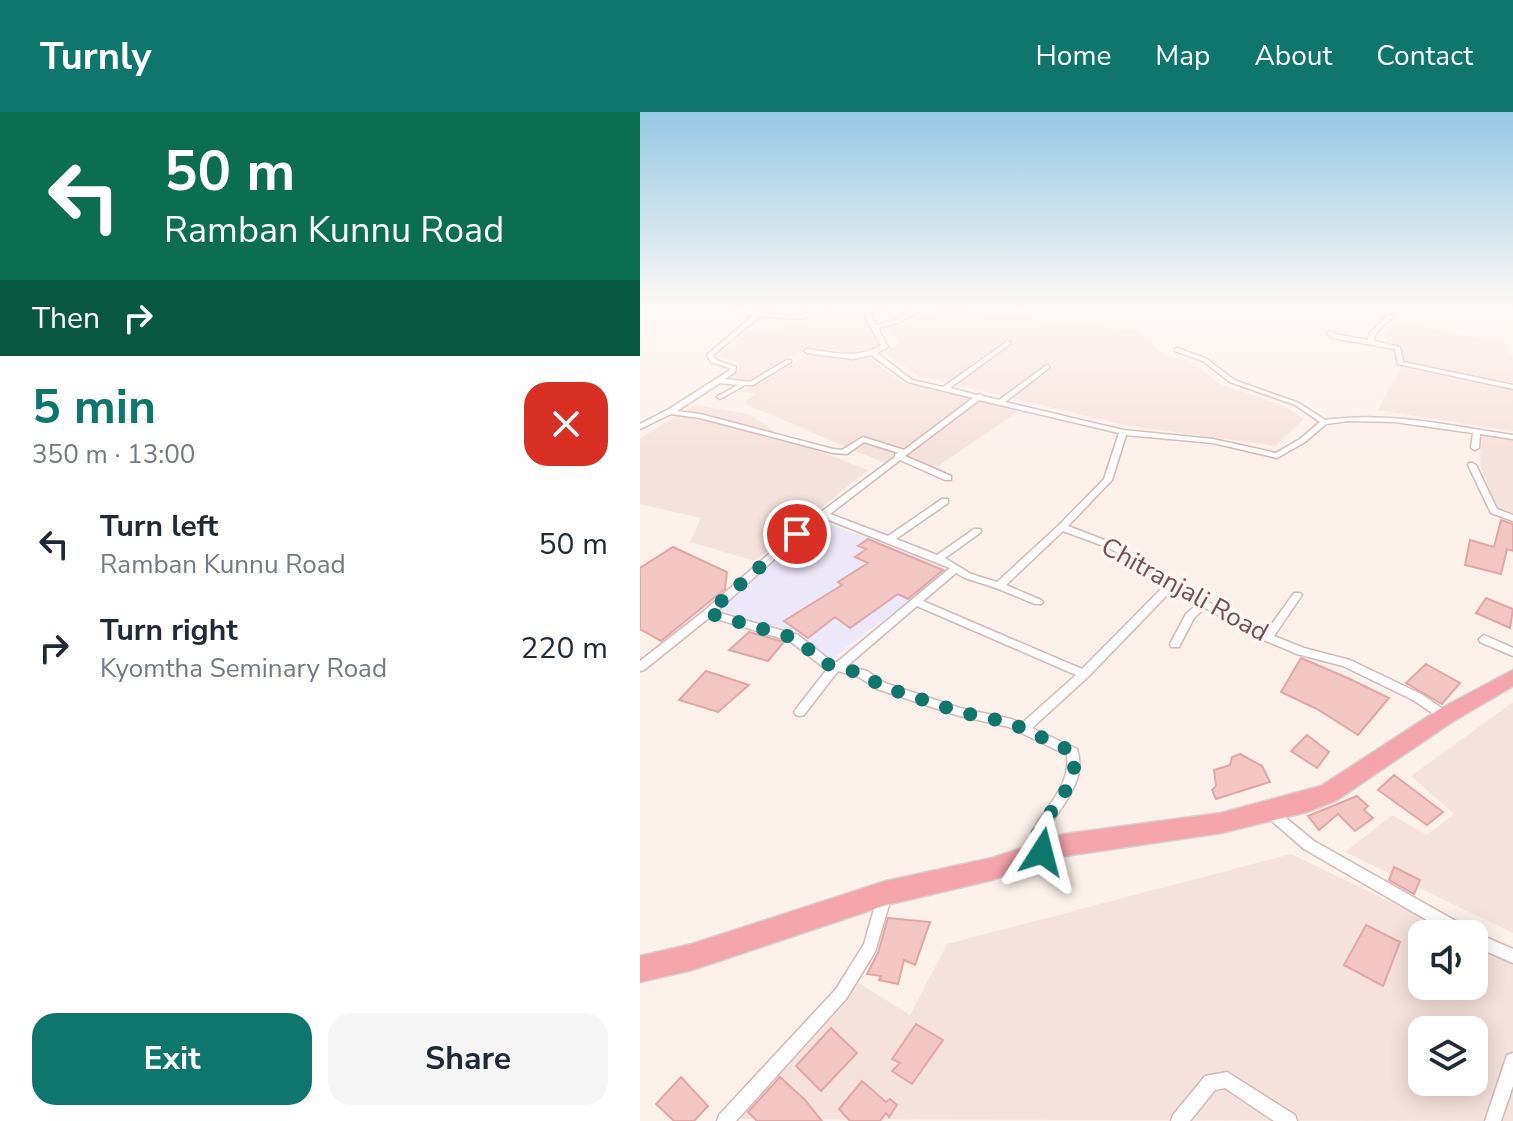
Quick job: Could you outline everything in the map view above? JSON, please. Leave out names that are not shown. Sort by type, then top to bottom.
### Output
[{"type":"highway","points":[[640,969],[692,957],[886,893],[992,869],[1042,852],[1092,840],[1271,813],[1329,793],[1445,716],[1513,677]]},
{"type":"street","points":[[640,427],[721,381],[733,367],[713,361],[710,355]]},
{"type":"street","points":[[838,355],[862,355]]},
{"type":"street","points":[[875,355],[910,381],[1123,432],[1213,441],[1277,456],[1297,445],[1324,422]]},
{"type":"street","points":[[946,388],[991,355]]},
{"type":"street","points":[[1191,355],[1205,360],[1232,381],[1297,404],[1324,422],[1385,417],[1513,437]]},
{"type":"street","points":[[1398,355],[1398,361],[1404,364],[1513,387]]},
{"type":"street","points":[[721,381],[751,384],[789,361]]},
{"type":"street","points":[[1002,401],[1047,367]]},
{"type":"street","points":[[720,397],[742,385]]},
{"type":"street","points":[[640,667],[823,514],[980,396]]},
{"type":"street","points":[[669,412],[764,432],[807,447],[844,452],[863,439],[948,478]]},
{"type":"street","name":"Chitranjali Road","points":[[1123,432],[1108,480],[1062,527],[1112,546],[1139,561],[1170,586],[1268,637],[1301,651],[1346,663],[1417,697],[1445,716]]},
{"type":"street","points":[[1475,448],[1477,432]]},
{"type":"street","points":[[1472,465],[1494,511],[1513,518]]},
{"type":"street","points":[[890,539],[945,501]]},
{"type":"street","points":[[823,514],[938,559],[968,576],[1038,602]]},
{"type":"street","points":[[999,586],[1062,527]]},
{"type":"street","points":[[938,559],[977,531]]},
{"type":"street","points":[[800,712],[838,667],[956,568]]},
{"type":"street","points":[[1023,729],[1084,674],[1170,586]]},
{"type":"street","points":[[1268,637],[1297,595]]},
{"type":"street","points":[[916,602],[1084,674]]},
{"type":"street","points":[[1175,644],[1190,616],[1203,604]]},
{"type":"street","points":[[708,613],[794,638],[827,664],[863,674],[881,686],[1023,729],[1073,752],[1075,761],[1068,788],[1038,832],[1042,852]]},
{"type":"street","points":[[1484,639],[1513,652]]},
{"type":"street","points":[[1271,813],[1309,845],[1440,920]]},
{"type":"street","points":[[725,1121],[841,994],[870,947],[886,893]]},
{"type":"street","points":[[1488,945],[1513,956]]},
{"type":"street","points":[[1493,1121],[1513,1061]]},
{"type":"street","points":[[1179,1121],[1211,1082],[1227,1080],[1289,1121]]},
{"type":"shaded area","points":[[794,355],[749,381],[729,378],[739,369],[738,363],[717,356]]},
{"type":"shaded area","points":[[808,355],[851,360],[868,357],[903,383],[971,398],[904,452],[884,463],[743,403],[755,394],[738,391],[760,383]]},
{"type":"shaded area","points":[[888,355],[1169,355],[1195,364],[1220,384],[1282,405],[1304,419],[1275,446],[1125,425],[919,376]]},
{"type":"shaded area","points":[[1400,355],[1513,355],[1513,383],[1405,361]]},
{"type":"shaded area","points":[[1401,367],[1513,391],[1513,431],[1378,410]]},
{"type":"shaded area","points":[[981,398],[1023,408],[934,469],[902,456]]},
{"type":"shaded area","points":[[695,405],[749,414],[783,437],[868,470],[755,561],[690,542],[701,518],[640,504],[640,438]]},
{"type":"shaded area","points":[[1482,435],[1513,440],[1513,515],[1497,509],[1480,465]]},
{"type":"shaded area","points":[[821,521],[950,570],[828,661],[801,638],[714,611]]},
{"type":"shaded area","points":[[1513,702],[1513,933],[1345,852],[1392,815],[1427,835],[1454,814],[1411,776]]},
{"type":"shaded area","points":[[1291,854],[1428,920],[1408,920],[1408,1000],[1488,1000],[1488,948],[1513,960],[1513,1121],[734,1119],[847,1000],[856,981],[910,1015],[947,944]]},
{"type":"building","points":[[1501,520],[1513,524],[1513,551],[1507,549],[1501,574],[1465,565],[1470,540],[1494,547]]},
{"type":"building","points":[[868,539],[943,570],[908,599],[898,594],[850,628],[835,617],[808,638],[784,621],[842,585],[838,582],[868,563],[855,557],[866,549],[858,546]]},
{"type":"building","points":[[673,547],[727,572],[725,589],[661,641],[640,629],[640,568]]},
{"type":"building","points":[[1486,598],[1513,609],[1510,628],[1476,613]]},
{"type":"building","points":[[749,632],[784,642],[768,661],[729,650]]},
{"type":"building","points":[[1301,658],[1389,698],[1358,735],[1317,709],[1281,692]]},
{"type":"building","points":[[1426,664],[1460,683],[1442,704],[1406,683]]},
{"type":"building","points":[[706,671],[749,685],[718,712],[679,700]]},
{"type":"building","points":[[1307,735],[1329,752],[1317,768],[1291,751]]},
{"type":"building","points":[[1240,754],[1262,766],[1270,782],[1216,799],[1212,790],[1216,786],[1214,770],[1230,765],[1232,757]]},
{"type":"building","points":[[1394,775],[1443,812],[1427,825],[1378,790]]},
{"type":"building","points":[[1357,796],[1368,806],[1364,810],[1373,818],[1355,831],[1338,814],[1319,830],[1308,816]]},
{"type":"building","points":[[1394,867],[1420,880],[1414,894],[1389,880]]},
{"type":"building","points":[[888,918],[930,922],[915,965],[904,960],[898,984],[867,974],[878,953]]},
{"type":"building","points":[[1366,925],[1400,942],[1383,986],[1344,965]]},
{"type":"building","points":[[916,1024],[943,1040],[912,1084],[892,1071],[900,1063],[892,1059]]},
{"type":"building","points":[[831,1028],[857,1053],[821,1091],[796,1066]]},
{"type":"building","points":[[681,1077],[708,1106],[694,1121],[674,1121],[656,1104]]},
{"type":"building","points":[[780,1077],[822,1121],[757,1121],[748,1112]]},
{"type":"building","points":[[862,1081],[886,1102],[890,1099],[897,1105],[889,1117],[886,1113],[880,1121],[850,1121],[839,1109]]},
{"type":"route","points":[[797,534],[708,613],[794,638],[827,664],[863,674],[881,686],[960,712],[1011,723],[1073,752],[1075,761],[1068,788],[1038,832],[1042,852]]}]
